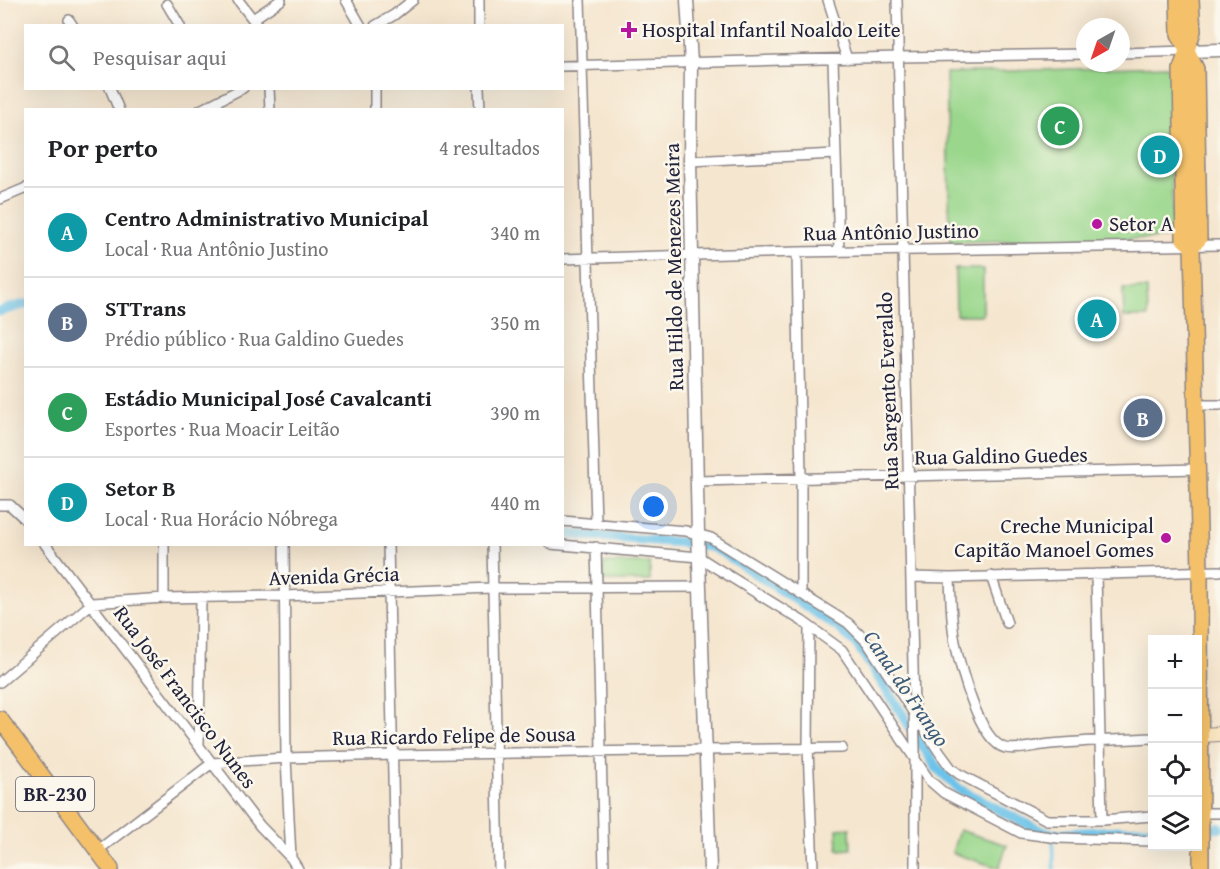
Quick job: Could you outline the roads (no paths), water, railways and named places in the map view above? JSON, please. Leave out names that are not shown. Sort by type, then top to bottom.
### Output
[{"type":"main road","points":[[1178,0],[1179,34],[1188,51]]},
{"type":"main road","points":[[1191,0],[1193,31],[1181,70],[1184,239],[1192,246],[1200,572],[1199,689]]},
{"type":"main road","name":"BR-230","points":[[0,719],[111,869]]},
{"type":"main road","points":[[1202,735],[1220,734]]},
{"type":"main road","points":[[1199,743],[1199,797]]},
{"type":"main road","points":[[1200,851],[1201,869]]},
{"type":"street","points":[[238,0],[255,22],[280,0]]},
{"type":"street","points":[[346,0],[360,24]]},
{"type":"street","points":[[378,24],[413,0]]},
{"type":"street","points":[[479,0],[479,24]]},
{"type":"street","points":[[580,0],[596,522]]},
{"type":"street","name":"Rua Hildo de Menezes Meira","points":[[687,0],[698,533],[710,869]]},
{"type":"street","points":[[828,0],[847,59]]},
{"type":"street","name":"Rua Sargento Everaldo","points":[[897,0],[912,577],[915,869]]},
{"type":"street","points":[[167,4],[179,24]]},
{"type":"street","points":[[1130,54],[1220,50]]},
{"type":"street","points":[[564,66],[1076,54]]},
{"type":"street","points":[[833,60],[839,251]]},
{"type":"street","points":[[111,90],[118,108]]},
{"type":"street","points":[[217,90],[222,98]]},
{"type":"street","points":[[204,108],[239,90]]},
{"type":"street","points":[[269,90],[270,108]]},
{"type":"street","points":[[375,90],[375,108]]},
{"type":"street","points":[[479,90],[480,108]]},
{"type":"street","points":[[690,161],[836,154]]},
{"type":"street","points":[[0,199],[24,189]]},
{"type":"street","name":"Rua Antônio Justino","points":[[564,259],[839,251],[1220,245]]},
{"type":"street","points":[[797,252],[801,594]]},
{"type":"street","points":[[1196,405],[1220,405]]},
{"type":"street","name":"Rua Galdino Guedes","points":[[698,482],[1198,469]]},
{"type":"street","points":[[5,505],[24,519]]},
{"type":"street","points":[[564,521],[596,522],[698,533],[728,547],[857,632],[914,719],[951,768],[959,774],[1047,820],[1102,820],[1148,816]]},
{"type":"street","points":[[564,545],[699,557],[809,626],[836,645],[849,659],[929,780],[944,793],[1021,833],[1058,838],[1148,840]]},
{"type":"street","name":"Rua José Francisco Nunes","points":[[47,546],[260,826],[291,858],[298,869]]},
{"type":"street","points":[[164,546],[164,597]]},
{"type":"street","points":[[284,546],[286,758],[291,858]]},
{"type":"street","points":[[388,546],[395,869]]},
{"type":"street","points":[[492,546],[499,869]]},
{"type":"street","points":[[596,547],[604,869]]},
{"type":"street","points":[[912,577],[1220,571]]},
{"type":"street","points":[[1096,574],[1102,820]]},
{"type":"street","points":[[991,576],[1007,623]]},
{"type":"street","points":[[950,578],[955,642],[964,675],[982,723],[992,740],[1004,748],[1011,748],[1148,738]]},
{"type":"street","name":"Avenida Grécia","points":[[92,603],[164,597],[284,596],[492,588],[700,587]]},
{"type":"street","points":[[199,744],[201,597]]},
{"type":"street","points":[[0,682],[92,603]]},
{"type":"street","points":[[809,626],[808,748],[813,869]]},
{"type":"street","name":"Rua Ricardo Felipe de Sousa","points":[[212,763],[394,754],[842,748]]},
{"type":"street","points":[[97,851],[212,763]]},
{"type":"street","points":[[1202,813],[1220,813]]},
{"type":"waterway","name":"Canal do Frango","points":[[0,311],[24,305]]},
{"type":"waterway","name":"Canal do Frango","points":[[564,534],[689,543],[712,547],[724,553],[838,627],[857,644],[937,768],[959,789],[1034,828],[1053,834],[1148,829]]},
{"type":"waterway","points":[[1053,838],[1054,869]]},
{"type":"place","name":"Hospital Infantil Noaldo Leite","points":[[629,30]]},
{"type":"place","name":"Estádio Municipal José Cavalcanti","points":[[1060,126]]},
{"type":"place","name":"Setor B","points":[[1160,155]]},
{"type":"place","name":"Setor A","points":[[1097,224]]},
{"type":"place","name":"Centro Administrativo Municipal","points":[[1097,319]]},
{"type":"place","name":"STTrans","points":[[1143,418]]},
{"type":"place","name":"Creche Municipal Capitão Manoel Gomes","points":[[1166,538]]}]
